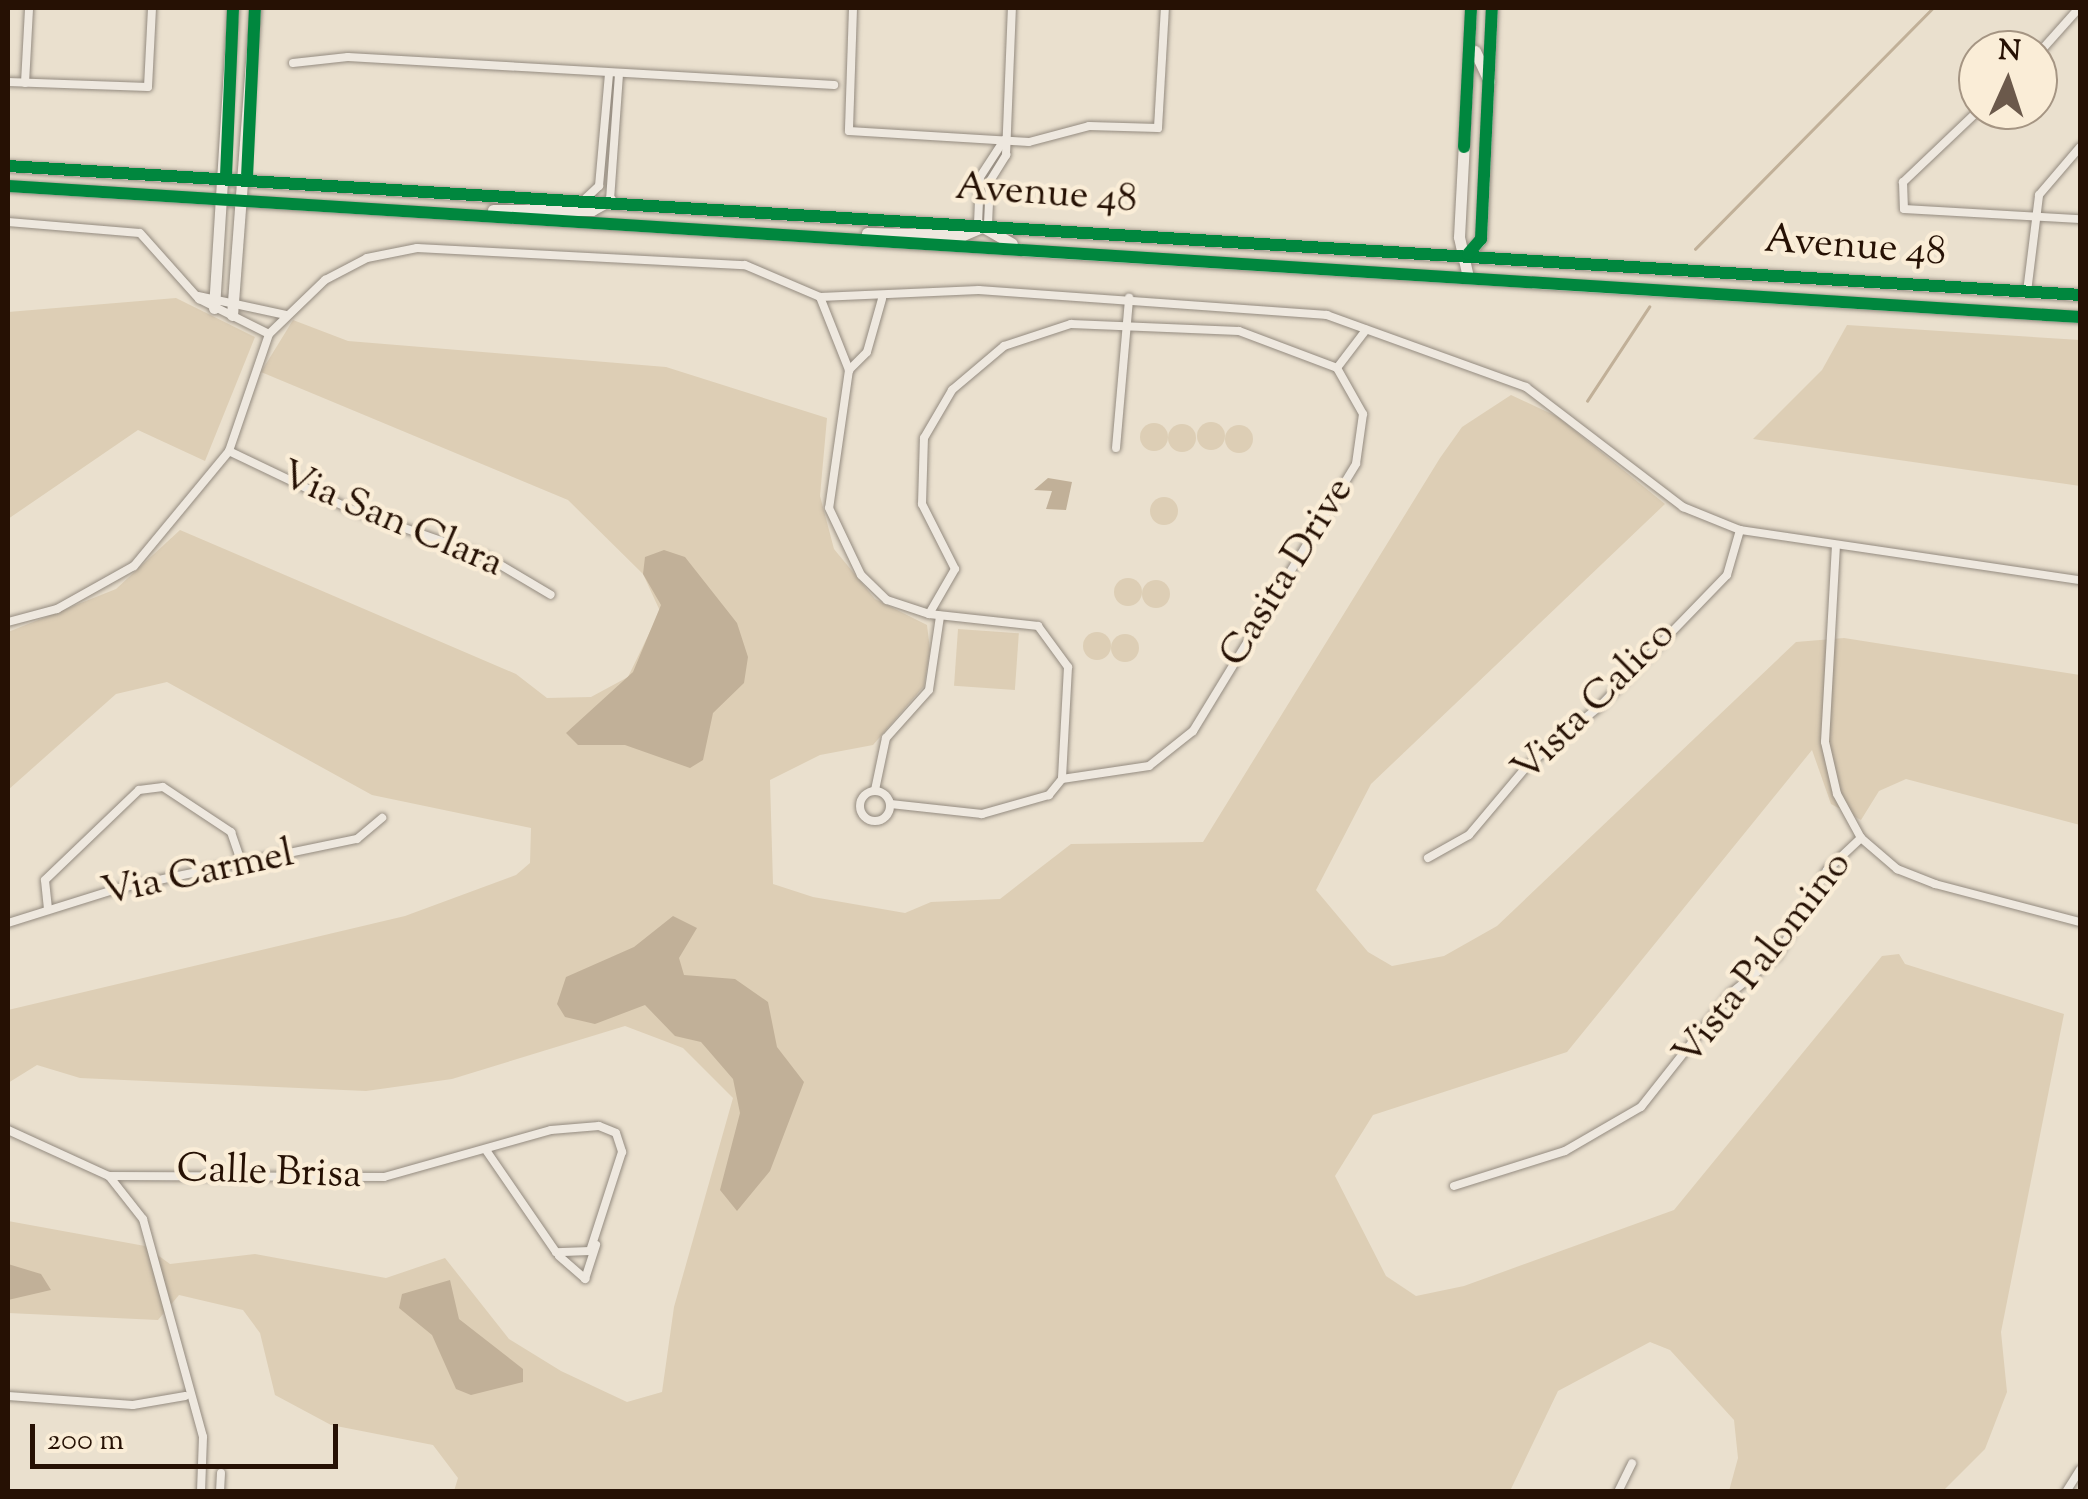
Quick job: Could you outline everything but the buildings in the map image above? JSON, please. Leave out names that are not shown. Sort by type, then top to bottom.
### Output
[{"type":"main road","points":[[216,303],[226,197],[234,8]]},
{"type":"main road","points":[[232,315],[247,198],[255,8]]},
{"type":"main road","points":[[1468,254],[1481,239],[1492,8]]},
{"type":"main road","points":[[1471,14],[1478,72],[1488,80]]},
{"type":"main road","points":[[1468,276],[1468,254],[1459,237],[1471,14]]},
{"type":"main road","name":"Avenue 48","points":[[8,166],[247,176],[2080,295]]},
{"type":"main road","name":"Avenue 48","points":[[8,186],[247,198],[2080,317]]},
{"type":"main road","points":[[479,213],[592,210],[610,200]]},
{"type":"main road","points":[[848,237],[982,225],[1026,248]]},
{"type":"main road","points":[[2026,314],[2027,292]]},
{"type":"street","points":[[24,83],[29,8]]},
{"type":"street","points":[[8,82],[148,88],[152,8]]},
{"type":"street","points":[[853,8],[849,131],[1004,140],[1089,126],[1158,128],[1165,8]]},
{"type":"street","points":[[982,225],[980,177],[1004,140],[1012,8]]},
{"type":"street","points":[[2058,32],[2080,8]]},
{"type":"street","points":[[293,63],[348,56],[834,85]]},
{"type":"street","points":[[586,198],[600,186],[614,74]]},
{"type":"street","points":[[610,200],[614,74]]},
{"type":"street","points":[[1958,130],[1902,182],[1904,209],[2080,219]]},
{"type":"street","points":[[2027,292],[2032,216],[2054,172],[2080,148]]},
{"type":"street","points":[[8,222],[140,233],[194,295],[216,303],[269,334]]},
{"type":"street","points":[[8,622],[56,609],[134,566],[229,451],[269,334],[286,315],[367,258],[417,248],[745,265],[820,297],[882,299],[955,290],[1300,310],[1526,387],[1683,507],[1740,530],[2080,580]]},
{"type":"street","points":[[820,297],[849,370],[829,508],[861,575],[887,600],[929,614],[1021,620],[1060,644],[1068,668],[1062,779],[1014,812],[891,804],[875,790]]},
{"type":"street","points":[[1116,448],[1129,298]]},
{"type":"street","points":[[849,370],[867,352],[882,299]]},
{"type":"street","points":[[216,303],[236,300],[286,315]]},
{"type":"street","points":[[929,614],[955,568],[918,490],[933,416],[971,371],[1018,338],[1071,324],[1239,331],[1337,368],[1366,330]]},
{"type":"street","name":"Casita Drive","points":[[1062,779],[1149,766],[1193,730],[1356,464],[1363,414],[1337,368]]},
{"type":"street","name":"Via San Clara","points":[[229,451],[350,509],[487,558],[551,595]]},
{"type":"street","name":"Vista Calico","points":[[1428,858],[1470,836],[1528,765],[1600,706],[1726,575],[1740,530]]},
{"type":"street","points":[[1836,544],[1826,742],[1837,794],[1861,838],[1897,869],[1935,884],[2080,922]]},
{"type":"street","points":[[891,804],[882,820],[866,818],[860,801],[875,790],[886,738],[928,690],[940,616]]},
{"type":"street","points":[[48,909],[46,880],[139,790],[163,788],[231,832],[243,867]]},
{"type":"street","name":"Via Carmel","points":[[8,923],[48,909],[357,840],[382,818]]},
{"type":"street","name":"Vista Palomino","points":[[1454,1186],[1565,1151],[1641,1107],[1730,993],[1777,956],[1827,870],[1861,838]]},
{"type":"street","name":"Calle Brisa","points":[[109,1176],[199,1170],[368,1179],[576,1126],[616,1133],[622,1152],[596,1244]]},
{"type":"street","points":[[8,1130],[109,1176],[143,1219],[160,1267],[186,1396],[202,1437],[202,1492]]},
{"type":"street","points":[[486,1150],[556,1252],[584,1278],[596,1244]]},
{"type":"street","points":[[556,1252],[573,1258],[596,1244]]},
{"type":"street","points":[[8,1396],[133,1404],[186,1396]]},
{"type":"street","points":[[1618,1492],[1632,1463]]},
{"type":"street","points":[[2066,1492],[2080,1470]]},
{"type":"street","points":[[220,1492],[221,1473]]},
{"type":"shaded area","points":[[176,298],[255,337],[205,461],[138,430],[8,519],[8,312]]},
{"type":"shaded area","points":[[293,320],[348,341],[666,367],[827,418],[820,496],[834,549],[875,599],[927,625],[930,650],[924,686],[873,745],[820,755],[770,780],[773,884],[813,897],[905,913],[931,902],[1000,899],[1071,844],[1203,842],[1440,458],[1462,427],[1511,395],[1558,417],[1665,504],[1371,784],[1316,890],[1368,952],[1392,966],[1444,956],[1497,926],[1796,642],[1844,638],[2080,675],[2080,825],[1906,779],[1879,791],[1861,820],[1831,804],[1812,750],[1567,1052],[1373,1115],[1335,1176],[1386,1276],[1416,1296],[1464,1286],[1674,1210],[1882,956],[1899,954],[1905,964],[2064,1014],[2001,1332],[2007,1392],[1985,1449],[1943,1491],[1729,1491],[1738,1458],[1734,1420],[1670,1350],[1650,1342],[1558,1391],[1510,1491],[454,1491],[458,1478],[433,1445],[331,1425],[275,1395],[260,1333],[243,1310],[179,1295],[158,1320],[8,1313],[8,1221],[145,1246],[170,1264],[255,1254],[386,1278],[445,1258],[509,1339],[561,1371],[627,1402],[662,1392],[674,1307],[733,1098],[683,1048],[625,1026],[452,1079],[366,1091],[80,1078],[37,1065],[8,1083],[8,1010],[405,916],[516,875],[530,863],[531,828],[372,795],[167,682],[116,694],[8,790],[8,632],[116,589],[180,530],[516,674],[547,698],[591,697],[628,677],[660,611],[643,574],[568,500],[261,372]]},
{"type":"shaded area","points":[[1847,325],[2080,340],[2080,486],[1753,439],[1822,370]]},
{"type":"shaded area","points":[[1211,422],[1221,426],[1225,436],[1221,446],[1211,450],[1201,446],[1197,436],[1201,426]]},
{"type":"shaded area","points":[[1154,423],[1164,427],[1168,437],[1164,447],[1154,451],[1144,447],[1140,437],[1144,427]]},
{"type":"shaded area","points":[[1182,424],[1192,428],[1196,438],[1192,448],[1182,452],[1172,448],[1168,438],[1172,428]]},
{"type":"shaded area","points":[[1239,425],[1249,429],[1253,439],[1249,449],[1239,453],[1229,449],[1225,439],[1229,429]]},
{"type":"shaded area","points":[[1048,478],[1072,482],[1066,510],[1046,509],[1052,491],[1034,490]]},
{"type":"shaded area","points":[[1164,497],[1174,501],[1178,511],[1174,521],[1164,525],[1154,521],[1150,511],[1154,501]]},
{"type":"shaded area","points":[[664,550],[685,557],[737,623],[748,657],[744,683],[713,713],[703,760],[690,768],[625,745],[578,745],[566,733],[633,672],[661,605],[643,574],[645,557]]},
{"type":"shaded area","points":[[1128,578],[1138,582],[1142,592],[1138,602],[1128,606],[1118,602],[1114,592],[1118,582]]},
{"type":"shaded area","points":[[1156,580],[1166,584],[1170,594],[1166,604],[1156,608],[1146,604],[1142,594],[1146,584]]},
{"type":"shaded area","points":[[958,629],[1019,633],[1015,690],[954,686]]},
{"type":"shaded area","points":[[1097,632],[1107,636],[1111,646],[1107,656],[1097,660],[1087,656],[1083,646],[1087,636]]},
{"type":"shaded area","points":[[1125,634],[1135,638],[1139,648],[1135,658],[1125,662],[1115,658],[1111,648],[1115,638]]},
{"type":"shaded area","points":[[673,916],[697,928],[679,958],[684,975],[735,979],[768,1002],[777,1047],[804,1082],[770,1171],[737,1211],[720,1190],[740,1113],[733,1079],[701,1042],[675,1036],[645,1005],[595,1024],[565,1017],[557,1004],[566,977],[634,947]]},
{"type":"shaded area","points":[[8,1264],[41,1274],[51,1290],[8,1300]]},
{"type":"shaded area","points":[[450,1280],[459,1319],[523,1369],[523,1382],[471,1395],[456,1389],[432,1335],[399,1308],[402,1294]]},
{"type":"waterway","points":[[1695,249],[1933,8]]},
{"type":"waterway","points":[[1587,401],[1649,307]]},
{"type":"cycle path","points":[[226,176],[233,8]]},
{"type":"cycle path","points":[[247,177],[255,8]]},
{"type":"cycle path","points":[[1464,147],[1471,8]]},
{"type":"cycle path","points":[[1468,254],[1481,239],[1492,8]]},
{"type":"cycle path","points":[[8,166],[2080,295]]},
{"type":"cycle path","points":[[8,186],[2080,317]]}]
